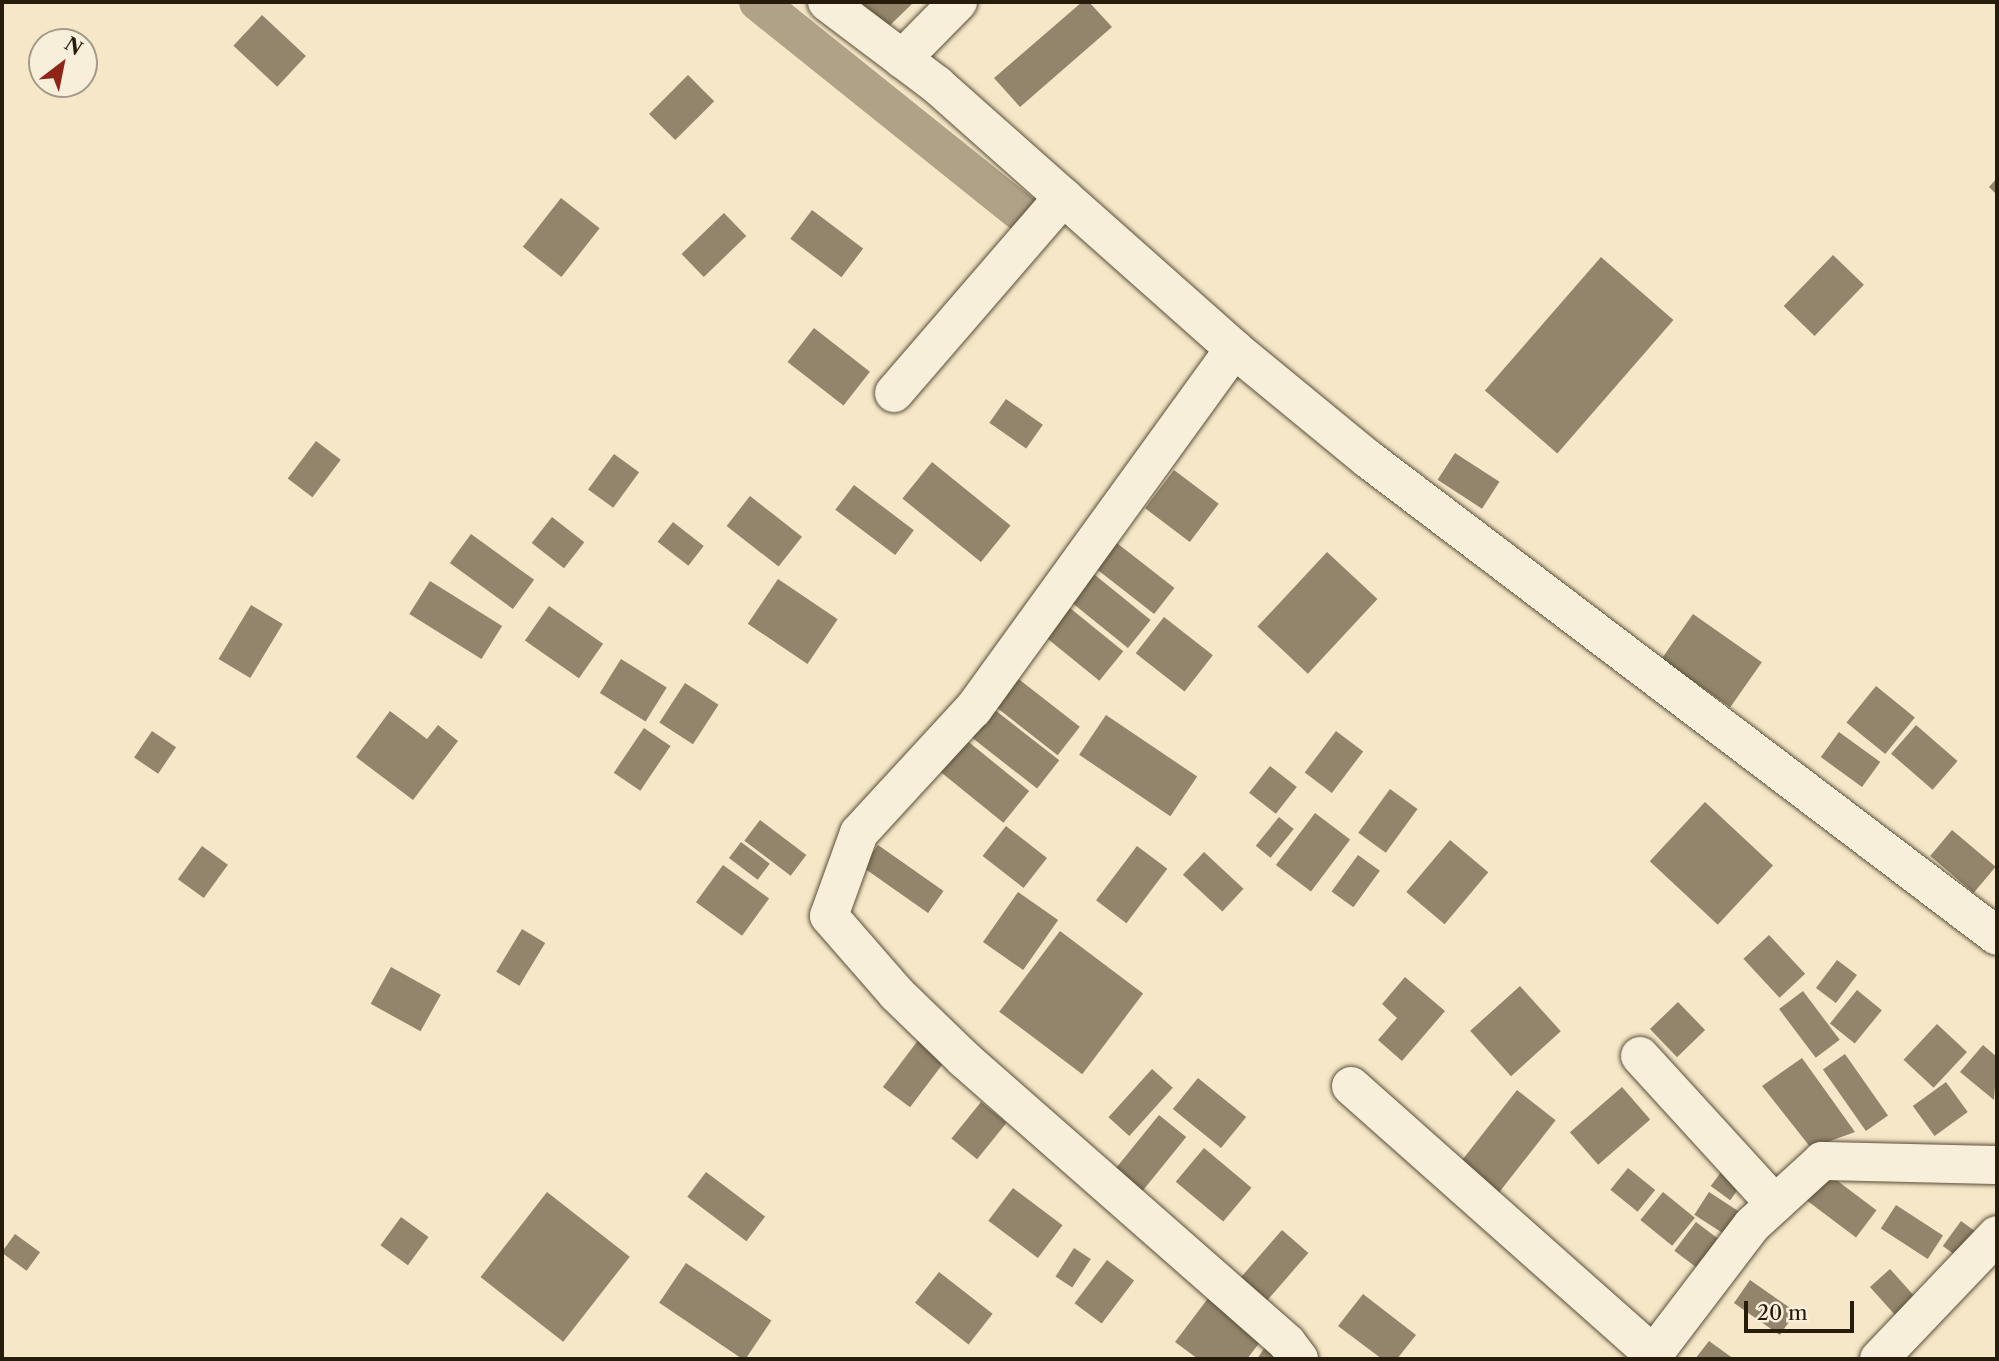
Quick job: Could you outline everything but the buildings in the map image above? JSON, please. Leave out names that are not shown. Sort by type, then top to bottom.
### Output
[{"type":"street","points":[[828,2],[902,59],[1234,349],[1368,458],[1997,936]]},
{"type":"street","points":[[902,59],[958,2]]},
{"type":"street","points":[[894,393],[1063,197]]},
{"type":"street","points":[[1234,349],[973,709],[859,833],[829,916],[897,994],[964,1059],[1287,1343],[1299,1359]]},
{"type":"street","points":[[1640,1056],[1774,1204]]},
{"type":"street","points":[[1351,1086],[1652,1357],[1752,1225],[1822,1161],[1997,1165]]},
{"type":"street","points":[[1879,1359],[1997,1235]]},
{"type":"waterway","points":[[758,2],[1020,212]]}]
